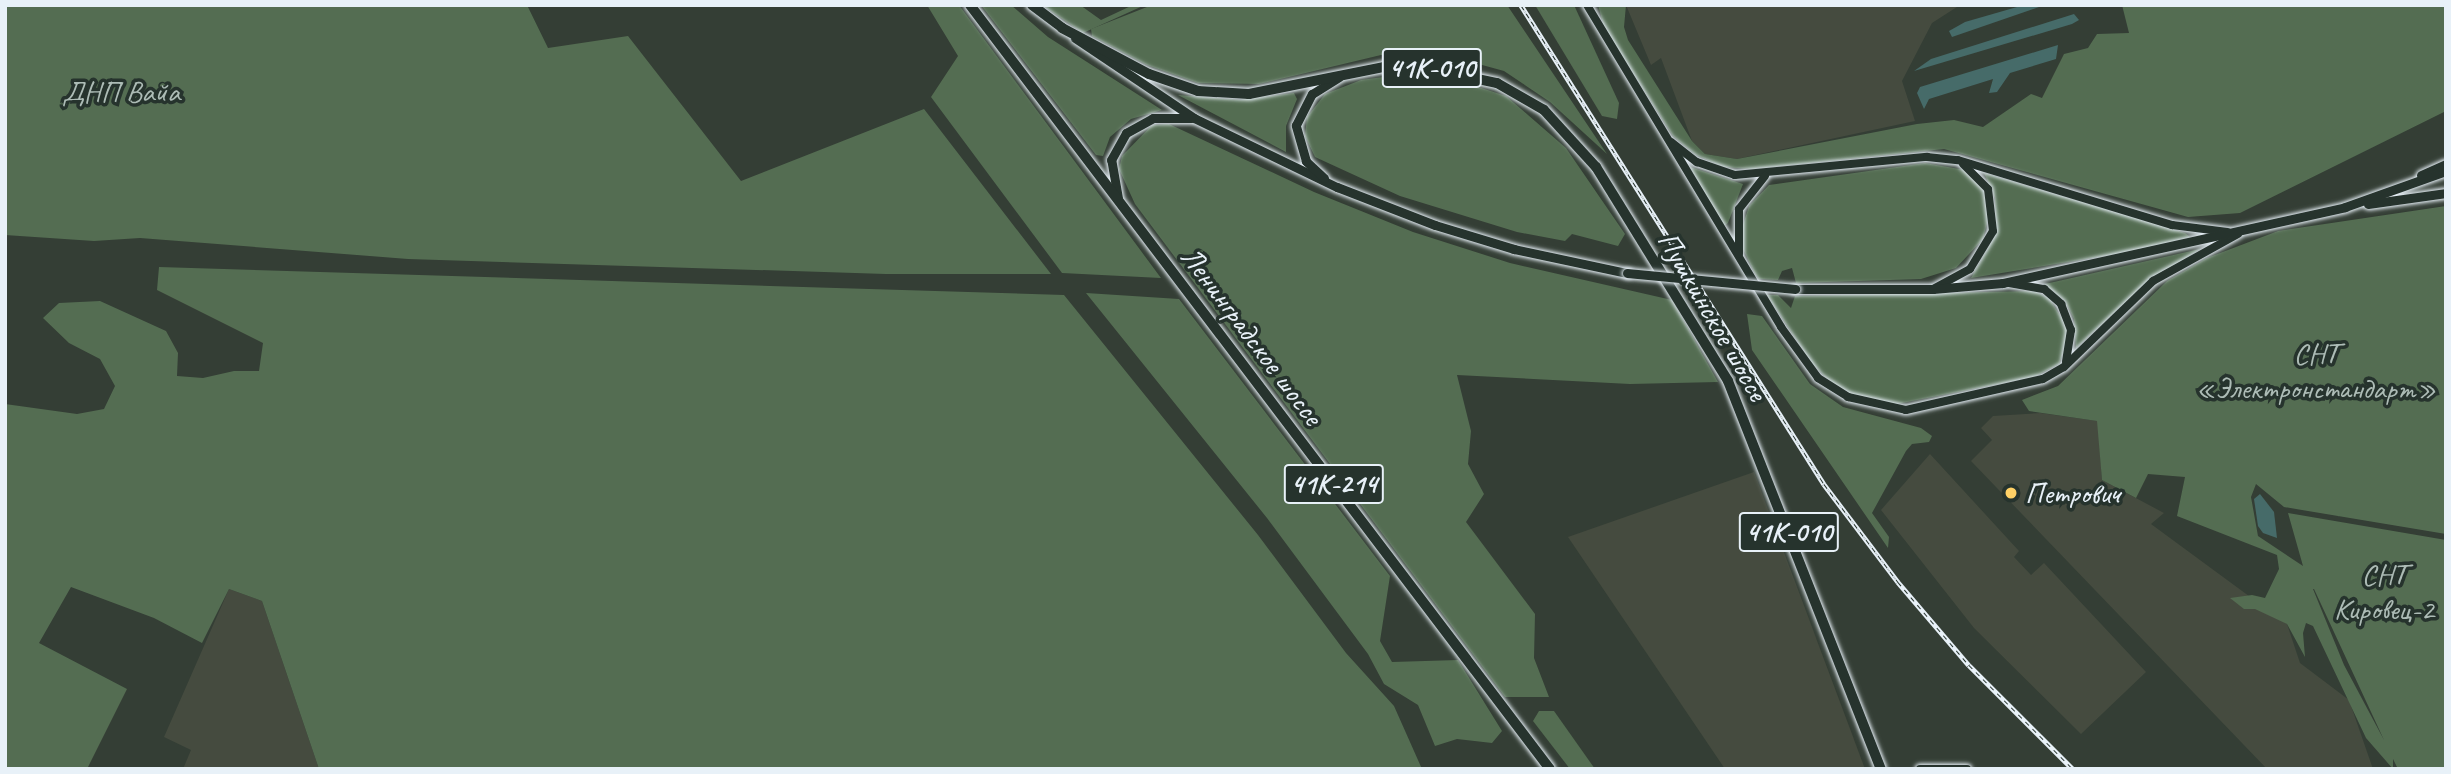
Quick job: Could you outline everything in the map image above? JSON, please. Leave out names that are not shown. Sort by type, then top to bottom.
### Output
[{"type":"main road","name":"41К-214","points":[[970,5],[1118,200]]},
{"type":"main road","name":"Пушкинское шоссе","points":[[1032,5],[1062,28],[1149,74],[1198,91],[1249,94],[1384,67],[1417,66],[1497,83],[1544,110],[1596,167],[1728,381],[1881,769]]},
{"type":"main road","points":[[1062,28],[1194,118],[1336,187],[1448,229],[1627,273],[1795,289],[1933,289],[2003,283],[2238,234],[2345,207],[2446,171]]},
{"type":"main road","points":[[1336,187],[1306,161],[1296,125],[1312,94],[1339,77]]},
{"type":"main road","name":"41К-214","points":[[1118,200],[1111,160],[1126,133],[1153,118],[1194,118]]},
{"type":"main road","points":[[2345,207],[2446,164]]},
{"type":"main road","points":[[2345,207],[2446,193]]},
{"type":"main road","name":"Ленинградское шоссе","points":[[1118,200],[1550,769]]},
{"type":"street","points":[[1587,5],[1658,128],[1804,361],[1825,384],[1848,397],[1906,410],[2034,382],[2064,367],[2153,281],[2238,234]]},
{"type":"street","points":[[1658,128],[1676,148],[1715,171],[1765,176],[1920,157],[1958,160],[2172,225],[2238,234]]},
{"type":"street","points":[[1933,289],[1970,269],[1993,231],[1988,188],[1958,160]]},
{"type":"street","points":[[1740,260],[1739,209],[1765,176]]},
{"type":"street","points":[[2003,283],[2038,286],[2061,304],[2072,337],[2064,367]]},
{"type":"street","points":[[1920,769],[1967,769]]},
{"type":"shaded area","points":[[1626,5],[1960,5],[1932,23],[1902,81],[1915,121],[1737,159],[1705,154],[1692,141],[1661,58],[1651,65]]},
{"type":"shaded area","points":[[2040,413],[2098,421],[2102,480],[2164,513],[2151,524],[2287,624],[2300,663],[2349,700],[2373,769],[2267,769],[1971,461],[1992,440],[1981,428],[1993,416]]},
{"type":"shaded area","points":[[1930,454],[2019,551],[2014,557],[2031,575],[2044,563],[2146,672],[2081,734],[1974,628],[1881,510]]},
{"type":"shaded area","points":[[1754,472],[1865,769],[1725,769],[1568,537]]},
{"type":"shaded area","points":[[229,589],[262,601],[319,769],[183,769],[191,750],[164,737]]},
{"type":"green space","name":"ДНП Вайа","points":[[5,5],[527,5],[548,48],[628,36],[741,181],[924,109],[1051,274],[886,274],[408,259],[140,238],[94,241],[5,235]]},
{"type":"green space","points":[[927,5],[959,5],[1161,278],[1062,273],[931,97],[958,56]]},
{"type":"green space","points":[[981,5],[1011,5],[1048,37],[1162,110],[1131,119],[1110,137],[1103,156],[1096,155]]},
{"type":"green space","points":[[1042,5],[1080,5],[1101,20],[1133,5],[1145,5],[1083,33]]},
{"type":"green space","points":[[1152,5],[1507,5],[1607,154],[1550,102],[1504,71],[1453,57],[1381,55],[1259,84],[1198,83],[1147,65],[1092,36],[1091,29]]},
{"type":"green space","points":[[1535,5],[1574,5],[1619,103],[1617,119],[1602,116]]},
{"type":"green space","points":[[1598,5],[1626,5],[1624,27],[1628,40],[1692,141],[1705,154],[1737,159],[1917,124],[1954,120],[1983,127],[2031,94],[2042,98],[2064,54],[2088,48],[2097,34],[2129,33],[2122,5],[2446,5],[2446,111],[2240,213],[2188,217],[1944,149],[1751,169],[1724,167],[1696,155],[1673,136],[1604,27]]},
{"type":"green space","points":[[1398,75],[1472,85],[1506,96],[1566,148],[1625,234],[1618,246],[1572,234],[1565,241],[1517,232],[1400,196],[1315,157],[1305,136],[1307,117],[1325,94],[1361,80]]},
{"type":"green space","points":[[1294,93],[1297,99],[1286,126],[1286,152],[1178,95],[1240,100]]},
{"type":"green space","points":[[1169,124],[1314,192],[1413,232],[1510,263],[1672,300],[1718,382],[1630,384],[1457,375],[1471,431],[1468,464],[1484,494],[1466,522],[1535,614],[1534,658],[1549,697],[1505,697],[1135,204],[1119,169],[1122,156],[1152,125]]},
{"type":"green space","points":[[1925,163],[1965,170],[1984,191],[1988,219],[1983,239],[1956,268],[1921,279],[1796,283],[1792,268],[1782,271],[1778,280],[1759,279],[1755,274],[1742,247],[1742,228],[1749,206],[1769,185]]},
{"type":"green space","points":[[1690,167],[1743,184],[1728,223],[1724,226]]},
{"type":"green space","points":[[1984,173],[2185,233],[2190,237],[2129,252],[1971,278],[1996,234],[1995,198]]},
{"type":"green space","name":"СНТ «Электронстандарт»","points":[[2446,206],[2446,534],[2284,507],[2256,484],[2251,497],[2258,536],[2303,566],[2288,513],[2446,540],[2446,769],[2398,769],[2393,759],[2393,769],[2366,738],[2313,626],[2306,623],[2303,633],[2305,657],[2287,624],[2255,609],[2244,609],[2230,598],[2252,595],[2265,598],[2279,569],[2277,555],[2177,516],[2185,477],[2148,474],[2136,498],[2102,480],[2097,421],[2029,411],[2022,400],[2058,386],[2167,281],[2207,258],[2278,231]],"holes":[[[2314,589],[2384,740],[2344,665]]]},
{"type":"green space","points":[[2200,249],[2145,284],[2076,348],[2074,319],[2065,301],[2045,284]]},
{"type":"green space","points":[[159,267],[1064,295],[1258,535],[1346,653],[1394,706],[1422,769],[319,769],[262,601],[229,589],[202,643],[154,618],[71,587],[39,643],[127,689],[87,769],[5,769],[5,404],[77,414],[104,409],[115,386],[100,359],[69,343],[43,318],[59,303],[100,301],[166,331],[178,353],[177,376],[203,378],[234,371],[259,371],[263,343],[157,290]]},
{"type":"green space","points":[[2035,291],[2049,298],[2066,325],[2068,339],[2059,364],[2034,377],[1897,404],[1866,400],[1835,387],[1811,362],[1767,295],[1778,295],[1791,308],[1795,296]]},
{"type":"green space","points":[[1086,293],[1179,299],[1390,576],[1380,641],[1392,662],[1458,660],[1502,731],[1492,743],[1457,739],[1435,746],[1418,705],[1384,684],[1368,654],[1267,518]]},
{"type":"green space","points":[[1747,314],[1762,316],[1810,384],[1843,407],[1921,428],[1932,436],[1929,442],[1912,444],[1906,451],[1872,513],[1889,537],[1888,548],[1752,350]]},
{"type":"green space","points":[[1539,711],[1554,711],[1595,769],[1570,769],[1533,721]]},
{"type":"water","points":[[2017,7],[2039,7],[1952,37],[1949,31],[1965,22]]},
{"type":"water","points":[[2074,14],[2079,20],[2072,24],[1914,71],[1931,59]]},
{"type":"water","points":[[2058,45],[2056,59],[2010,73],[1997,92],[1989,93],[1993,79],[1929,99],[1924,109],[1917,93],[1920,87]]},
{"type":"water","points":[[2260,494],[2274,512],[2277,538],[2263,533],[2258,526],[2254,499]]},
{"type":"railway","points":[[1521,5],[1824,484],[1898,582],[1969,665],[2073,769]]},
{"type":"place","name":"Петрович","points":[[2011,493]]},
{"type":"park label","name":"СНТ Кировец-2","points":[[2384,591]]}]
